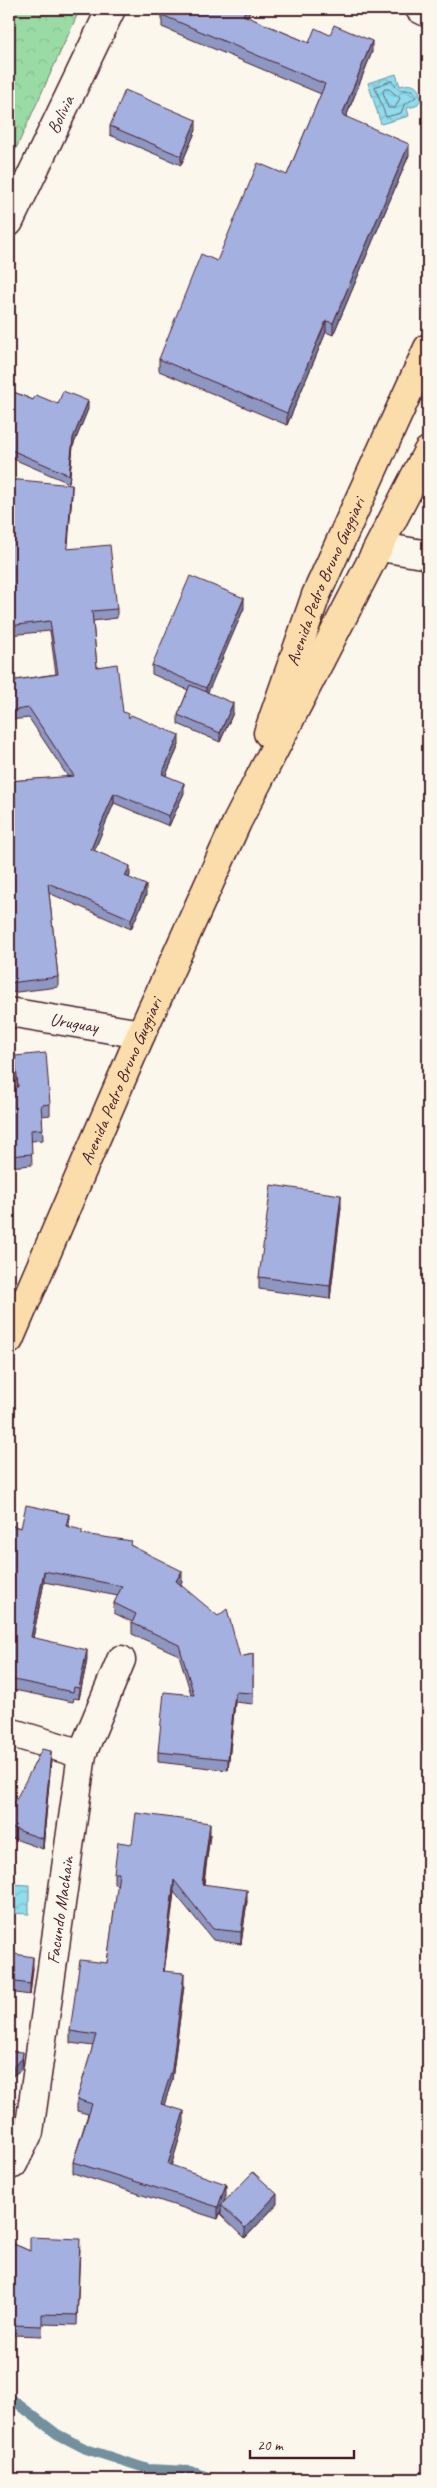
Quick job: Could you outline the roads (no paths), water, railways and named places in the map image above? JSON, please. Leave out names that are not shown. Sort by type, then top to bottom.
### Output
[{"type":"main road","name":"Avenida Pedro Bruno Guggiari","points":[[237,822],[316,595],[428,348]]},
{"type":"main road","name":"Avenida Pedro Bruno Guggiari","points":[[9,1340],[141,1034],[237,822],[428,452]]},
{"type":"street","name":"Bolivia","points":[[9,222],[111,9]]},
{"type":"street","points":[[420,9],[428,12]]},
{"type":"street","points":[[380,547],[428,555]]},
{"type":"street","name":"Uruguay","points":[[9,1012],[141,1034]]},
{"type":"street","name":"Facundo Machain","points":[[11,2165],[29,2132],[82,1754],[121,1660]]},
{"type":"street","points":[[9,1732],[82,1754]]},
{"type":"water","points":[[396,74],[400,86],[412,85],[417,88],[421,100],[416,106],[407,108],[409,116],[381,124],[368,83]]},
{"type":"water","points":[[9,1884],[29,1885],[29,1914],[9,1913]]},
{"type":"waterway","points":[[9,2397],[57,2434],[86,2449],[148,2469],[190,2471],[216,2479]]},
{"type":"waterway","points":[[259,2479],[301,2479]]}]
